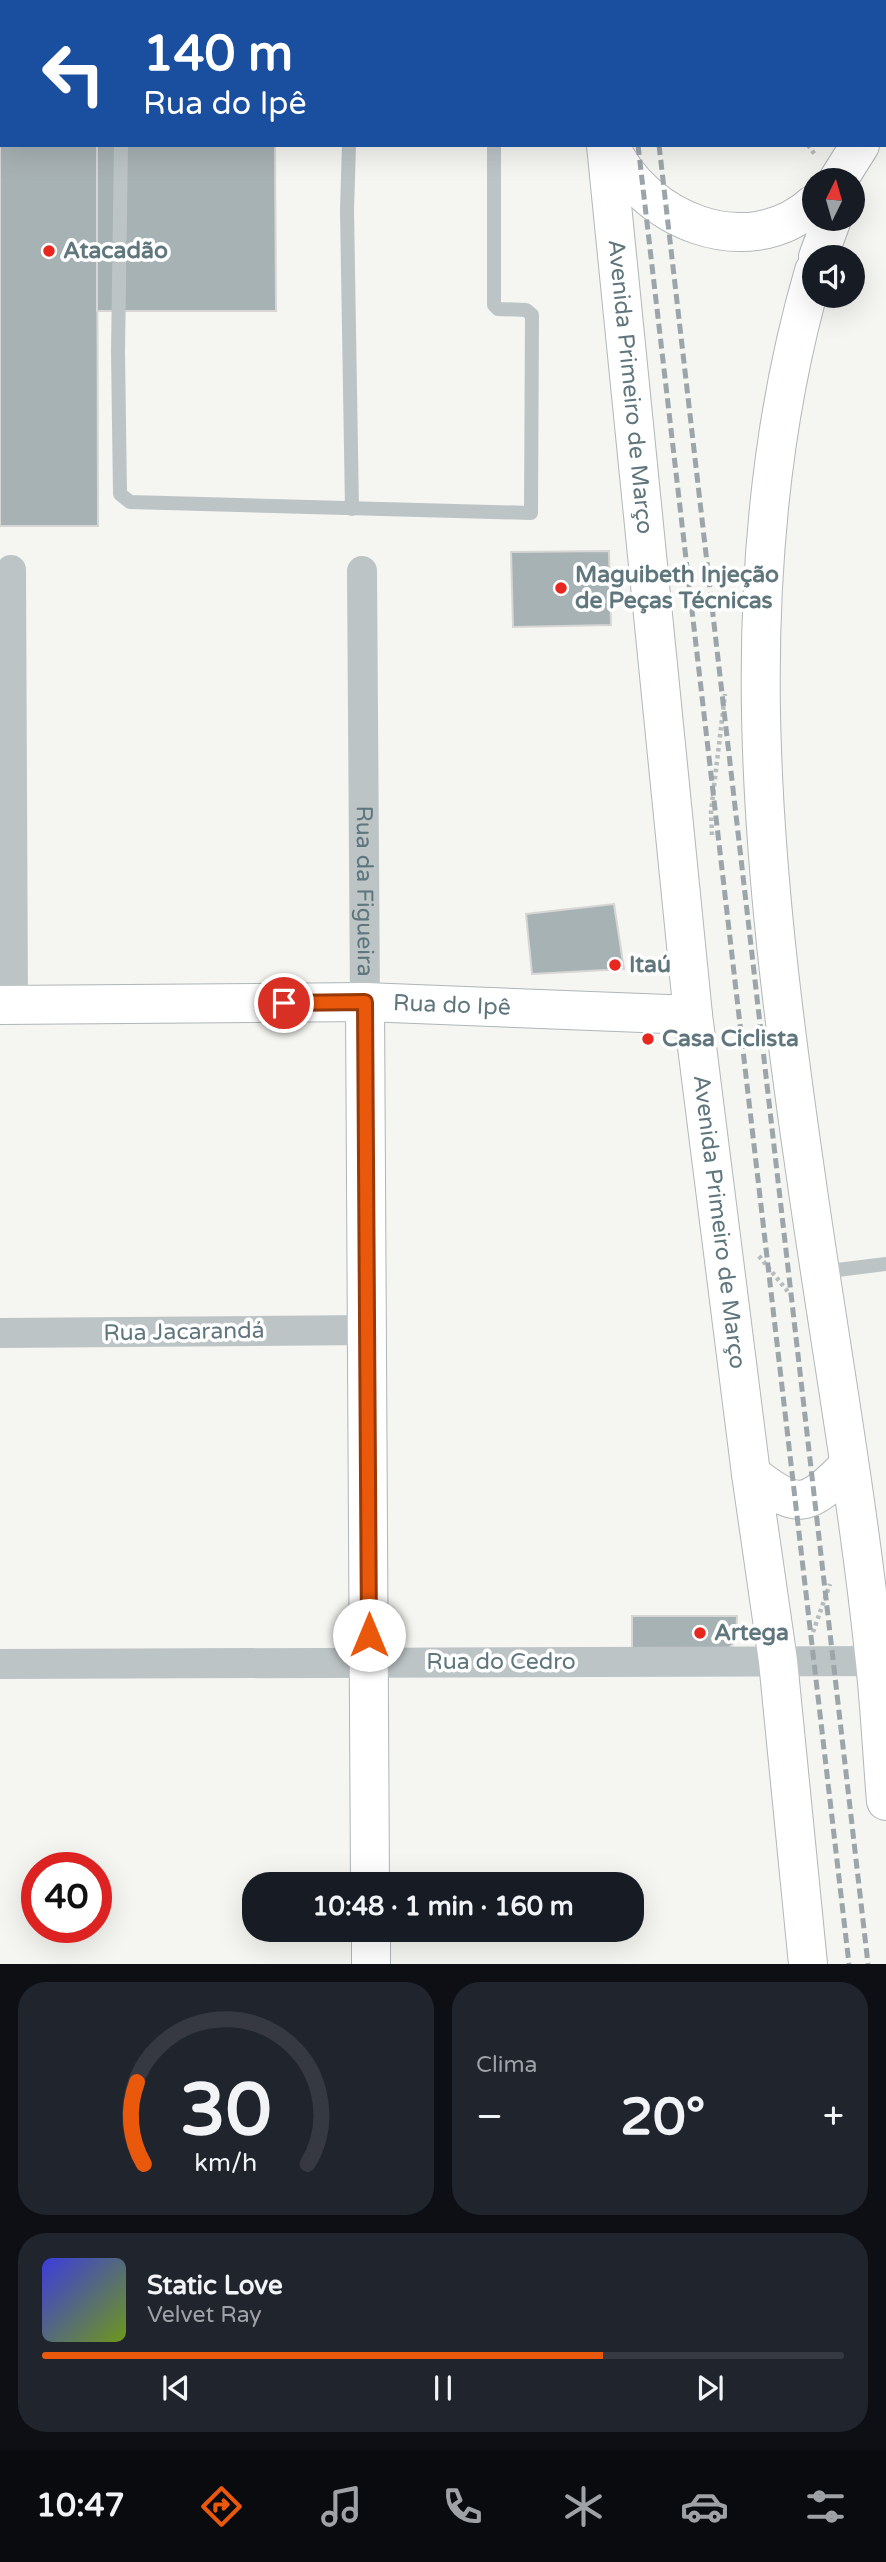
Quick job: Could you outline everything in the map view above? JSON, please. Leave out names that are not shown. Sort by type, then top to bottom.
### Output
[{"type":"main road","name":"Avenida Primeiro de Março","points":[[608,147],[693,1015],[751,1474],[778,1661],[808,1964]]},
{"type":"main road","points":[[609,147],[627,176],[649,200],[677,218],[709,229],[742,231],[774,226],[802,213]]},
{"type":"main road","points":[[804,308],[792,353],[767,508],[759,648],[765,828],[780,993],[875,1661],[886,1801]]},
{"type":"main road","name":"Rua do Ipê","points":[[7,1005],[365,1002],[693,1015]]},
{"type":"main road","name":"Rua da Figueira","points":[[365,1002],[370,1872]]},
{"type":"main road","points":[[751,1474],[777,1495],[805,1499],[822,1493],[848,1466]]},
{"type":"main road","points":[[370,1942],[371,1964]]},
{"type":"street","points":[[7,1005],[11,570]]},
{"type":"street","name":"Rua da Figueira","points":[[362,571],[365,1002]]},
{"type":"street","name":"Rua Jacarandá","points":[[0,1334],[367,1330]]},
{"type":"street","name":"Rua do Cedro","points":[[0,1664],[875,1661]]},
{"type":"lane","points":[[121,147],[118,352],[120,494],[130,502],[531,513],[532,315],[526,310],[498,309],[494,305],[494,147]]},
{"type":"lane","points":[[349,147],[347,210],[352,509]]},
{"type":"lane","points":[[820,1272],[886,1264]]},
{"type":"building","name":"Atacadão","points":[[0,147],[97,147],[98,526],[0,526]]},
{"type":"building","points":[[97,147],[275,147],[276,311],[97,311]]},
{"type":"building","name":"Maguibeth Injeção de Peças Técnicas","points":[[609,551],[611,625],[513,627],[511,552]]},
{"type":"building","points":[[614,904],[624,969],[532,974],[526,914]]},
{"type":"building","points":[[632,1616],[737,1616],[736,1641],[725,1652],[632,1652]]},
{"type":"railway","points":[[638,147],[849,1964]]},
{"type":"railway","points":[[659,147],[868,1964]]},
{"type":"place","name":"Atacadão","points":[[49,251]]},
{"type":"place","name":"Maguibeth Injeção de Peças Técnicas","points":[[561,588]]},
{"type":"place","name":"Itaú","points":[[615,965]]},
{"type":"place","name":"Casa Ciclista","points":[[648,1039]]},
{"type":"place","name":"Artega","points":[[700,1633]]},
{"type":"route","points":[[284,1003],[365,1002],[369,1635]]}]
